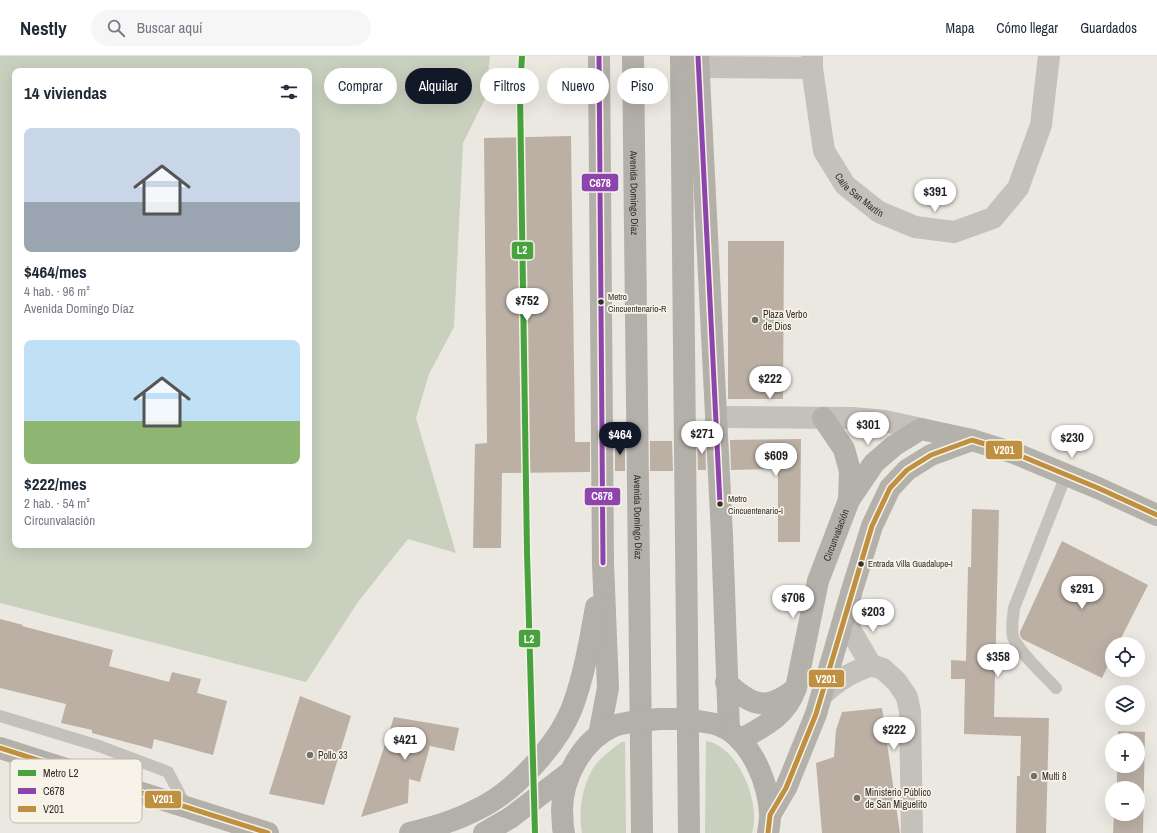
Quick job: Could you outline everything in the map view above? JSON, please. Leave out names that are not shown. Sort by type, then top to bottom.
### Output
[{"type":"main road","points":[[599,56],[603,563],[608,688],[599,735]]},
{"type":"main road","name":"Avenida Domingo Díaz","points":[[633,56],[642,833]]},
{"type":"main road","points":[[693,60],[716,417],[722,536],[728,731]]},
{"type":"main road","points":[[689,833],[693,60]]},
{"type":"main road","points":[[823,418],[844,449],[850,471],[848,500]]},
{"type":"main road","points":[[922,429],[972,440],[1014,453],[1157,515]]},
{"type":"main road","name":"Circunvalación","points":[[728,731],[762,728],[779,716],[788,705],[796,688],[818,581],[848,500],[874,463],[895,445],[922,429]]},
{"type":"main road","points":[[769,824],[786,788],[816,714],[872,526],[890,488],[907,470],[931,455],[972,440]]},
{"type":"main road","points":[[410,833],[446,823],[478,810],[508,790],[534,765],[556,738],[572,709],[583,676],[594,621],[603,563]]},
{"type":"main road","points":[[726,682],[745,698],[758,704],[771,704],[796,688]]},
{"type":"main road","points":[[564,833],[562,800],[570,772],[580,755],[599,735],[614,726],[659,719],[686,719],[728,731],[749,752],[759,769],[767,791],[769,824]]},
{"type":"main road","points":[[0,748],[34,759]]},
{"type":"main road","points":[[484,833],[510,818],[570,772]]},
{"type":"main road","points":[[142,794],[268,833]]},
{"type":"street","name":"Calle San Martín","points":[[812,62],[824,151],[845,185],[879,212],[915,227],[954,232],[993,218],[1018,188],[1041,125],[1049,56]]},
{"type":"street","points":[[693,60],[812,62]]},
{"type":"street","points":[[716,417],[854,418],[886,421],[922,429]]},
{"type":"street","points":[[845,615],[871,665],[883,670],[896,682],[907,697],[910,712],[912,833]]},
{"type":"street","points":[[823,694],[835,682],[871,665]]},
{"type":"lane","points":[[1056,688],[1019,647],[1013,636],[1013,624],[1014,608],[1066,475]]},
{"type":"lane","points":[[0,716],[99,746],[134,759]]},
{"type":"lane","points":[[142,762],[168,772],[188,809]]},
{"type":"green space","points":[[0,56],[490,56],[489,68],[480,68],[480,104],[482,104],[463,143],[454,327],[429,374],[416,418],[456,553],[408,539],[358,602],[306,682],[0,603]]},
{"type":"green space","points":[[706,741],[717,745],[726,752],[735,761],[742,772],[752,797],[754,822],[752,833],[705,833]]},
{"type":"green space","points":[[622,742],[625,742],[626,833],[582,833],[581,807],[587,780],[596,764],[608,752]]},
{"type":"building","points":[[571,136],[575,442],[590,442],[590,472],[502,473],[501,548],[473,548],[475,444],[487,443],[484,138]]},
{"type":"building","name":"Plaza Verbo de Dios","points":[[728,241],[784,241],[783,399],[728,399]]},
{"type":"building","points":[[801,439],[800,542],[778,542],[778,469],[731,470],[730,440]]},
{"type":"building","points":[[697,440],[705,440],[706,470],[698,470]]},
{"type":"building","points":[[615,441],[625,441],[625,471],[615,471]]},
{"type":"building","points":[[650,441],[672,441],[673,471],[650,471]]},
{"type":"building","points":[[972,509],[999,510],[994,717],[1049,718],[1046,833],[1016,833],[1017,776],[1020,776],[1021,736],[964,734],[965,679],[951,679],[951,660],[966,661],[968,567],[971,567]]},
{"type":"building","points":[[1062,541],[1148,585],[1122,637],[1105,637],[1105,672],[1102,678],[1022,639],[1020,632]]},
{"type":"building","points":[[0,619],[113,650],[109,666],[169,682],[172,672],[201,679],[197,693],[227,701],[213,755],[154,739],[152,749],[92,733],[92,730],[61,723],[66,704],[0,688]]},
{"type":"building","name":"Pollo 33","points":[[300,696],[351,716],[324,805],[269,794]]},
{"type":"building","name":"Ministerio Público de San Miguelito","points":[[882,708],[900,833],[822,833],[816,763],[834,757],[836,730],[842,712]]},
{"type":"building","points":[[394,717],[459,728],[454,751],[430,746],[420,782],[409,779],[408,803],[361,817]]},
{"type":"building","points":[[1118,731],[1145,732],[1145,733],[1118,733]]},
{"type":"building","points":[[1117,773],[1144,773],[1144,781],[1117,781]]},
{"type":"building","points":[[1114,821],[1143,821],[1143,833],[1113,833]]},
{"type":"metro line","name":"L2","points":[[522,56],[520,92],[527,552],[535,833]]},
{"type":"transit line","name":"C678","points":[[599,56],[603,563]]},
{"type":"transit line","name":"C678","points":[[698,56],[720,504]]},
{"type":"transit line","name":"V201","points":[[768,833],[770,815],[786,788],[816,714],[872,526],[890,488],[907,470],[931,455],[972,440],[1014,453],[1098,488],[1157,515]]},
{"type":"transit line","name":"V201","points":[[0,748],[35,759]]},
{"type":"transit line","name":"V201","points":[[142,793],[268,833]]},
{"type":"place","name":"Metro Cincuentenario-R","points":[[601,302]]},
{"type":"place","name":"Plaza Verbo de Dios","points":[[755,320]]},
{"type":"place","name":"Metro Cincuentenario-I","points":[[720,504]]},
{"type":"place","name":"Entrada Villa Guadalupe-I","points":[[861,564]]},
{"type":"place","name":"Pollo 33","points":[[310,755]]},
{"type":"place","name":"Multi 8","points":[[1034,776]]},
{"type":"place","name":"Ministerio Público de San Miguelito","points":[[857,798]]}]
